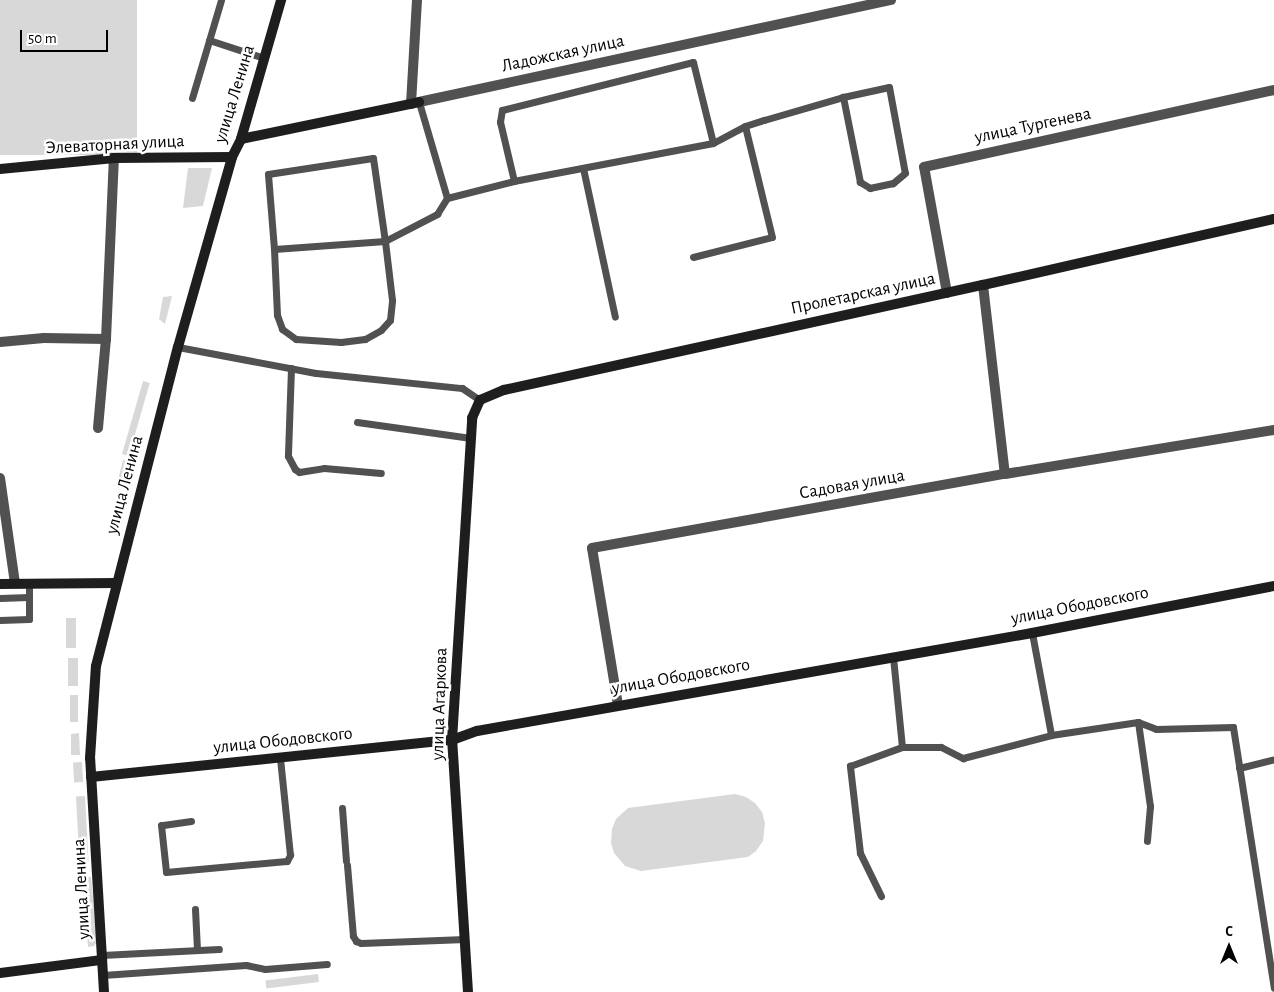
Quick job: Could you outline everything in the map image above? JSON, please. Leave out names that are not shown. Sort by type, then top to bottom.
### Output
[{"type":"street","name":"улица Ленина","points":[[104,992],[91,777],[96,666],[178,347],[232,157],[242,139],[281,0]]},
{"type":"street","points":[[415,103],[417,0]]},
{"type":"street","name":"Ладожская улица","points":[[242,139],[891,0]]},
{"type":"street","name":"улица Тургенева","points":[[947,293],[924,167],[1274,90]]},
{"type":"street","name":"Элеваторная улица","points":[[0,169],[114,158],[232,157]]},
{"type":"street","points":[[98,428],[106,339],[114,158]]},
{"type":"street","name":"Пролетарская улица","points":[[480,400],[504,390],[1274,219]]},
{"type":"street","points":[[983,285],[1005,474]]},
{"type":"street","points":[[0,342],[44,338],[106,339]]},
{"type":"street","name":"улица Агаркова","points":[[468,992],[452,740],[472,418],[480,400]]},
{"type":"street","name":"Садовая улица","points":[[618,705],[592,548],[1005,474],[1274,430]]},
{"type":"street","points":[[0,478],[2,505],[15,583]]},
{"type":"street","points":[[0,584],[116,583]]},
{"type":"street","name":"улица Ободовского","points":[[91,777],[452,740],[477,731],[1032,632],[1274,586]]},
{"type":"street","points":[[0,973],[102,957]]},
{"type":"lane","points":[[192,98],[221,0]]},
{"type":"lane","points":[[210,40],[264,58]]},
{"type":"lane","points":[[514,181],[500,122],[502,110],[693,62],[713,143]]},
{"type":"lane","points":[[274,249],[385,241],[437,214],[447,198],[514,181],[713,143],[745,126],[843,97],[889,87],[905,173],[893,183],[870,188],[860,182],[843,97]]},
{"type":"lane","points":[[415,103],[447,198]]},
{"type":"lane","points":[[693,257],[772,237],[745,126]]},
{"type":"lane","points":[[374,158],[385,241],[392,300],[390,320],[381,330],[365,339],[341,342],[296,339],[282,329],[277,315],[268,174],[374,158]]},
{"type":"lane","points":[[583,168],[615,317]]},
{"type":"lane","points":[[178,347],[291,368],[462,388],[480,400]]},
{"type":"lane","points":[[291,368],[288,456],[294,469],[299,472],[324,468],[381,473]]},
{"type":"lane","points":[[357,422],[471,438]]},
{"type":"lane","points":[[0,620],[29,619],[29,584]]},
{"type":"lane","points":[[0,598],[29,597]]},
{"type":"lane","points":[[1032,632],[1051,735]]},
{"type":"lane","points":[[893,657],[902,747]]},
{"type":"lane","points":[[1138,722],[1150,806],[1147,841]]},
{"type":"lane","points":[[881,896],[860,853],[850,766],[902,747],[941,746],[963,758],[1051,735],[1138,722],[1156,729],[1233,727],[1274,988]]},
{"type":"lane","points":[[191,821],[161,825],[166,872],[287,861],[290,855],[280,758]]},
{"type":"lane","points":[[1239,768],[1274,759]]},
{"type":"lane","points":[[342,808],[353,936],[356,942],[465,938]]},
{"type":"lane","points":[[196,909],[197,950]]},
{"type":"lane","points":[[102,957],[219,949]]},
{"type":"lane","points":[[103,975],[246,964],[265,969],[327,964]]},
{"type":"shaded area","points":[[0,0],[137,0],[137,155],[0,155]]},
{"type":"shaded area","points":[[188,168],[212,168],[203,206],[183,208]]},
{"type":"shaded area","points":[[172,296],[165,324],[159,319],[163,297]]},
{"type":"shaded area","points":[[143,381],[150,383],[129,456],[122,454]]},
{"type":"shaded area","points":[[123,460],[131,462],[124,489],[116,487]]},
{"type":"shaded area","points":[[66,618],[76,618],[76,648],[66,648]]},
{"type":"shaded area","points":[[68,658],[78,658],[78,686],[68,686]]},
{"type":"shaded area","points":[[70,695],[78,695],[78,722],[70,722]]},
{"type":"shaded area","points":[[79,733],[80,755],[71,755],[71,734]]},
{"type":"shaded area","points":[[73,762],[82,762],[83,782],[74,782]]},
{"type":"shaded area","points":[[735,794],[746,797],[755,803],[762,812],[765,823],[763,841],[756,851],[748,857],[641,871],[625,866],[614,853],[611,843],[612,829],[616,819],[628,808]]},
{"type":"shaded area","points":[[76,796],[85,796],[88,862],[79,862]]},
{"type":"shaded area","points":[[82,877],[91,877],[97,942],[94,946],[88,947]]},
{"type":"shaded area","points":[[318,974],[319,982],[266,988],[265,980]]}]
